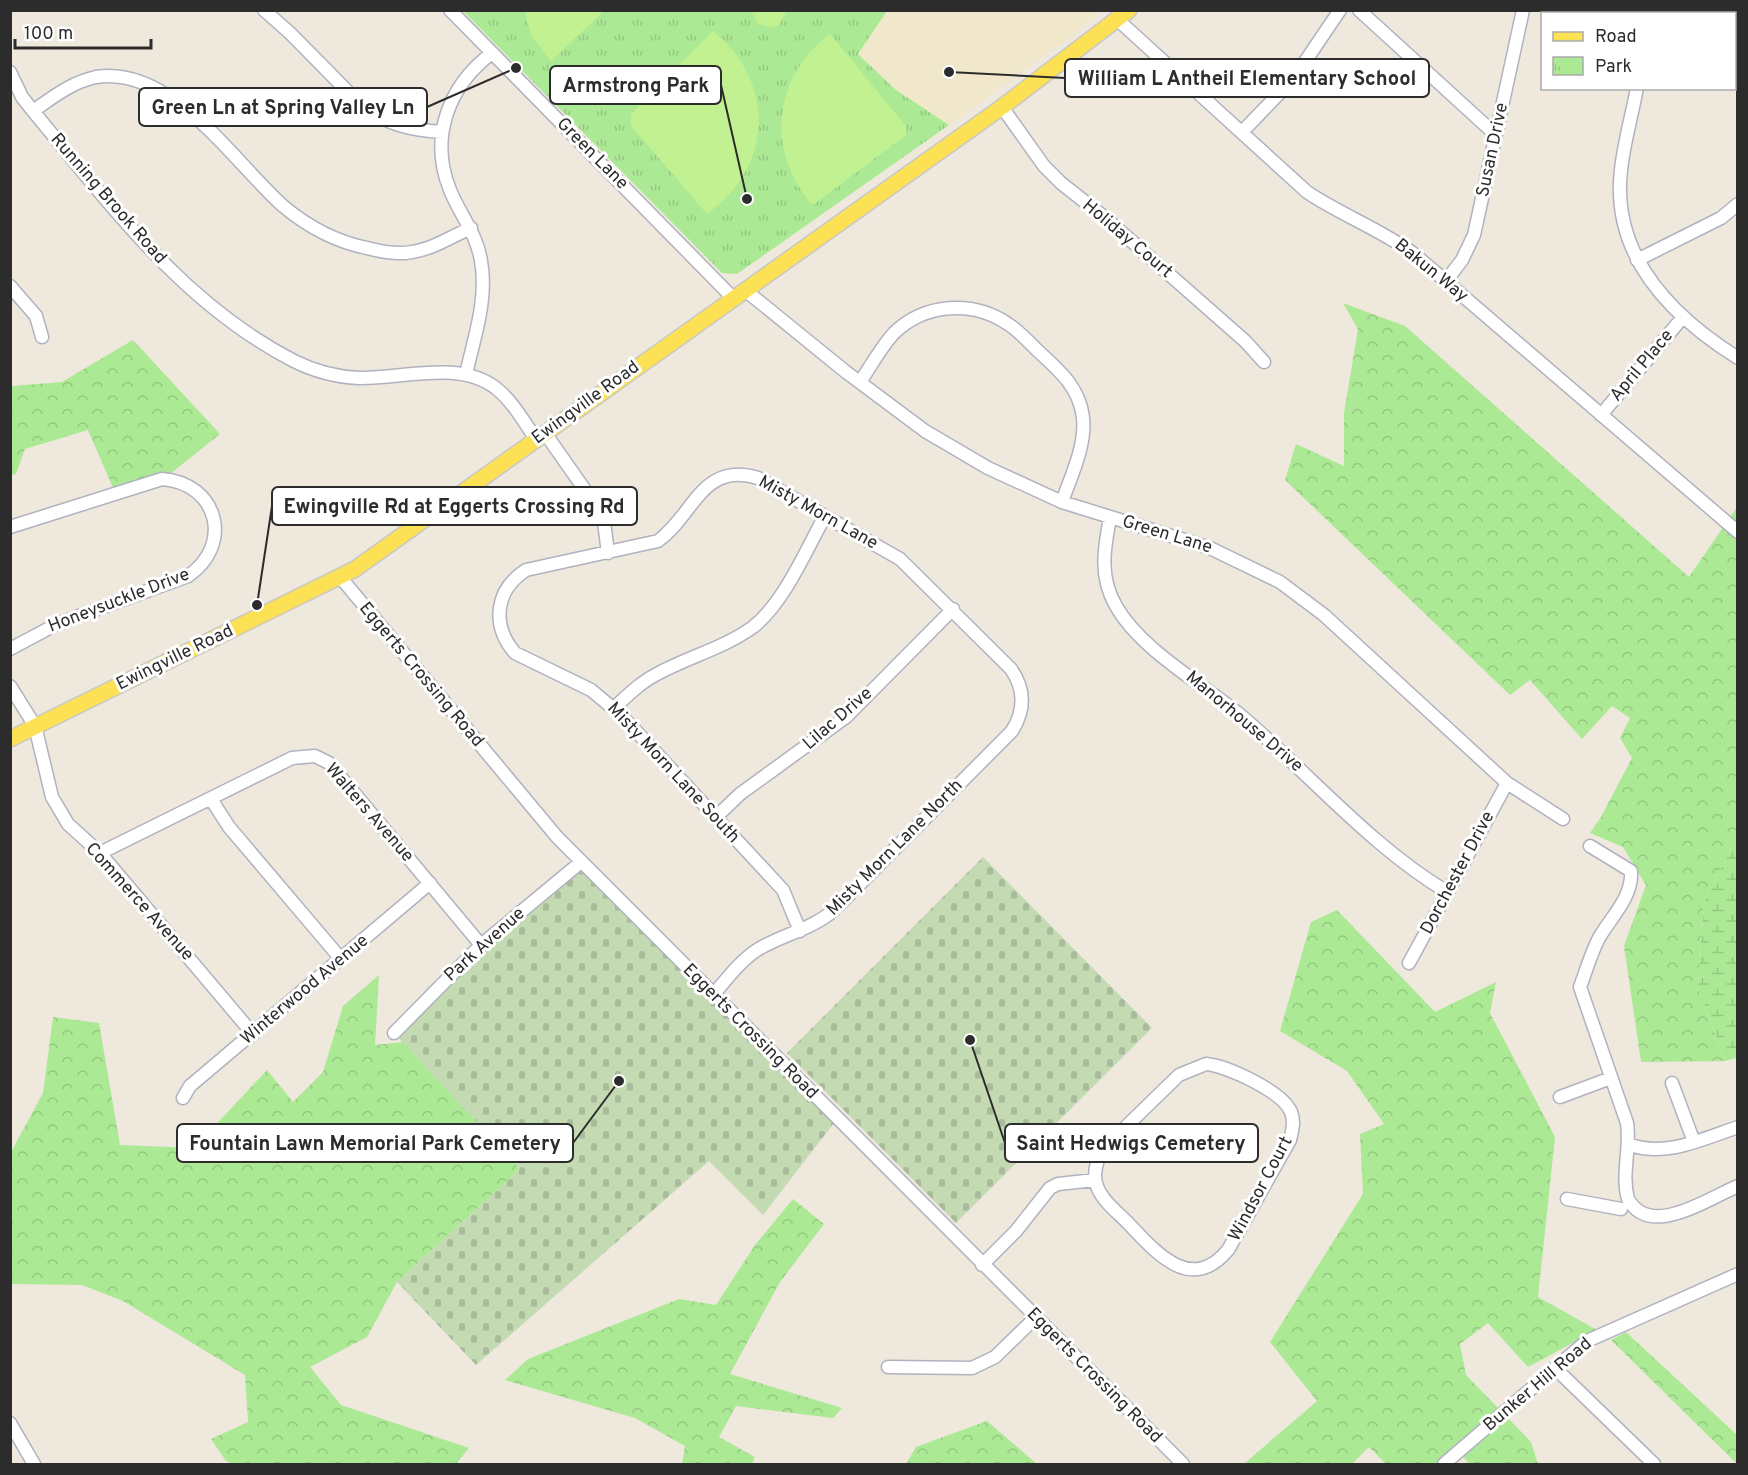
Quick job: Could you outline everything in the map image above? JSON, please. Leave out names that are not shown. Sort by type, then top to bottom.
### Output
[{"type":"main road","name":"Ewingville Road","points":[[10,739],[341,578],[1002,107],[1123,15]]},
{"type":"street","points":[[264,10],[363,107],[376,116],[406,128],[442,132]]},
{"type":"street","name":"Green Lane","points":[[450,10],[739,294],[860,382],[960,453],[1023,486],[1110,518],[1210,548],[1280,582],[1324,615],[1507,783],[1563,819]]},
{"type":"street","points":[[1242,132],[1293,78],[1315,50],[1340,10]]},
{"type":"street","points":[[1359,10],[1496,135]]},
{"type":"street","name":"Susan Drive","points":[[1446,281],[1462,260],[1474,235],[1523,10]]},
{"type":"street","name":"Bakun Way","points":[[1123,15],[1242,132],[1307,192],[1397,242],[1446,281],[1737,532]]},
{"type":"street","points":[[466,374],[482,296],[481,261],[471,228],[446,178],[442,132],[452,98],[460,84],[469,72],[492,52]]},
{"type":"street","name":"Running Brook Road","points":[[10,72],[22,97],[151,252],[205,302],[265,344],[309,368],[345,377],[466,374],[485,381],[500,392],[541,436],[599,510],[604,522],[608,553]]},
{"type":"street","points":[[33,111],[80,81],[112,76],[142,81],[176,100],[300,219],[336,238],[378,251],[412,252],[425,249],[471,228]]},
{"type":"street","points":[[1637,90],[1624,154],[1620,191],[1624,225],[1637,260],[1655,289],[1683,317],[1737,358]]},
{"type":"street","name":"Holiday Court","points":[[1002,107],[1044,166],[1061,183],[1104,217],[1237,333],[1264,362]]},
{"type":"street","points":[[1637,260],[1721,218],[1737,204]]},
{"type":"street","points":[[10,286],[36,316],[42,337]]},
{"type":"street","points":[[860,382],[890,338],[915,318],[936,310],[957,307],[971,308],[997,317],[1010,325],[1063,374],[1081,404],[1084,423],[1082,442],[1062,502]]},
{"type":"street","name":"April Place","points":[[1601,415],[1683,317]]},
{"type":"street","name":"Misty Morn Lane","points":[[509,584],[517,576],[535,566],[608,553],[658,541],[667,535],[706,486],[726,476],[737,474],[758,478],[900,559],[1011,669],[1021,688],[1022,698]]},
{"type":"street","name":"Honeysuckle Drive","points":[[10,527],[162,479],[184,483],[201,495],[213,514],[215,535],[209,555],[197,570],[188,576],[57,624],[10,649]]},
{"type":"street","points":[[614,708],[642,683],[657,674],[739,636],[754,626],[777,602],[825,516]]},
{"type":"street","name":"Manorhouse Drive","points":[[1110,518],[1103,566],[1110,596],[1123,617],[1160,653],[1266,738],[1399,861],[1447,892]]},
{"type":"street","name":"Eggerts Crossing Road","points":[[341,578],[531,807],[581,862],[1183,1464]]},
{"type":"street","name":"Misty Morn Lane South","points":[[509,584],[500,602],[499,614],[502,634],[507,644],[524,660],[577,681],[614,708],[783,890],[800,931]]},
{"type":"street","name":"Lilac Drive","points":[[715,818],[740,794],[846,717],[953,609]]},
{"type":"street","points":[[10,686],[36,726]]},
{"type":"street","name":"Misty Morn Lane North","points":[[713,994],[750,955],[800,931],[833,911],[1012,730],[1022,710],[1022,698]]},
{"type":"street","name":"Commerce Avenue","points":[[36,726],[47,782],[68,824],[100,853],[253,1034]]},
{"type":"street","name":"Walters Avenue","points":[[100,853],[298,756],[306,755],[323,759],[482,945]]},
{"type":"street","name":"Dorchester Drive","points":[[1409,963],[1507,783]]},
{"type":"street","points":[[211,799],[229,827],[342,959]]},
{"type":"street","points":[[1590,846],[1631,872],[1632,884],[1615,916],[1599,939],[1580,987],[1627,1123],[1630,1145],[1626,1191],[1631,1206],[1644,1215],[1662,1217],[1673,1215],[1737,1186]]},
{"type":"street","name":"Park Avenue","points":[[394,1033],[482,945],[581,862]]},
{"type":"street","name":"Winterwood Avenue","points":[[183,1098],[190,1086],[430,883]]},
{"type":"street","name":"Windsor Court","points":[[1206,1064],[1226,1067],[1277,1097],[1292,1114],[1293,1130],[1290,1140],[1228,1250],[1220,1259],[1204,1267],[1179,1267],[1159,1255],[1104,1199],[1095,1180],[1097,1163],[1104,1148],[1179,1075],[1197,1066],[1206,1064]]},
{"type":"street","points":[[1560,1097],[1611,1078]]},
{"type":"street","points":[[1672,1083],[1694,1142]]},
{"type":"street","points":[[1630,1145],[1665,1150],[1737,1127]]},
{"type":"street","points":[[982,1265],[1016,1231],[1050,1188],[1058,1184],[1095,1180]]},
{"type":"street","points":[[1567,1199],[1621,1209]]},
{"type":"street","name":"Bunker Hill Road","points":[[1444,1464],[1555,1368],[1599,1334],[1737,1274]]},
{"type":"street","points":[[888,1366],[972,1368],[995,1357],[1035,1318]]},
{"type":"street","points":[[1555,1368],[1654,1464]]},
{"type":"street","points":[[10,1423],[34,1464]]},
{"type":"shaded area","points":[[887,11],[1100,11],[1078,31],[949,125],[896,90],[858,54]]},
{"type":"green space","points":[[524,10],[604,11],[551,61],[532,36]]},
{"type":"green space","points":[[783,10],[786,13],[779,25],[771,28],[758,24],[752,13]]},
{"type":"green space","points":[[463,11],[887,11],[858,54],[896,90],[949,125],[737,274],[722,273]]},
{"type":"green space","points":[[713,31],[734,52],[748,74],[756,99],[759,124],[755,148],[745,172],[729,194],[707,214],[631,126],[631,114]]},
{"type":"green space","points":[[830,34],[906,126],[906,135],[813,205],[798,184],[787,162],[782,139],[782,115],[787,93],[797,71],[811,51]]},
{"type":"green space","points":[[1343,303],[1405,326],[1689,577],[1737,507],[1737,836],[1704,903],[1698,987],[1725,1061],[1641,1062],[1624,946],[1646,885],[1623,847],[1590,833],[1632,758],[1620,738],[1630,718],[1612,706],[1582,739],[1530,680],[1510,695],[1285,480],[1296,444],[1344,466],[1344,413],[1358,329]]},
{"type":"green space","points":[[133,340],[220,434],[165,478],[114,490],[88,430],[25,449],[16,474],[11,475],[11,386],[62,382]]},
{"type":"green space","points":[[1737,836],[1737,1058],[1725,1061],[1698,987],[1704,903]]},
{"type":"green space","points":[[983,857],[1152,1028],[956,1223],[787,1053]]},
{"type":"green space","points":[[581,862],[837,1119],[763,1215],[709,1161],[476,1365],[397,1282],[520,1169],[394,1033],[481,945]]},
{"type":"green space","points":[[1337,910],[1435,1012],[1496,982],[1490,1013],[1555,1137],[1538,1297],[1597,1330],[1528,1367],[1488,1323],[1460,1344],[1466,1375],[1531,1442],[1538,1464],[1469,1464],[1459,1451],[1444,1464],[1386,1464],[1369,1447],[1352,1464],[1244,1464],[1317,1401],[1270,1342],[1363,1194],[1360,1134],[1384,1124],[1347,1071],[1280,1031],[1311,922]]},
{"type":"green space","points":[[379,975],[375,1045],[403,1042],[520,1169],[397,1282],[367,1337],[310,1367],[341,1405],[469,1448],[456,1464],[233,1464],[226,1461],[211,1439],[248,1422],[245,1375],[123,1301],[82,1285],[11,1284],[11,1152],[43,1093],[53,1017],[99,1023],[120,1145],[194,1148],[267,1070],[293,1102],[323,1072],[343,1006]]},
{"type":"green space","points":[[793,1199],[824,1224],[780,1282],[730,1374],[842,1408],[833,1418],[736,1406],[719,1437],[755,1457],[752,1464],[682,1464],[685,1446],[635,1418],[505,1380],[528,1359],[679,1299],[716,1305],[755,1245]]},
{"type":"green space","points":[[1626,1332],[1737,1435],[1737,1464],[1611,1340]]},
{"type":"green space","points":[[987,1421],[1037,1464],[906,1464],[916,1447]]},
{"type":"place","name":"Green Ln at Spring Valley Ln","points":[[516,68]]},
{"type":"place","name":"William L Antheil Elementary School","points":[[949,72]]},
{"type":"place","name":"Armstrong Park","points":[[747,199]]},
{"type":"place","name":"Ewingville Rd at Eggerts Crossing Rd","points":[[257,605]]},
{"type":"place","name":"Saint Hedwigs Cemetery","points":[[970,1040]]},
{"type":"place","name":"Fountain Lawn Memorial Park Cemetery","points":[[619,1081]]}]
